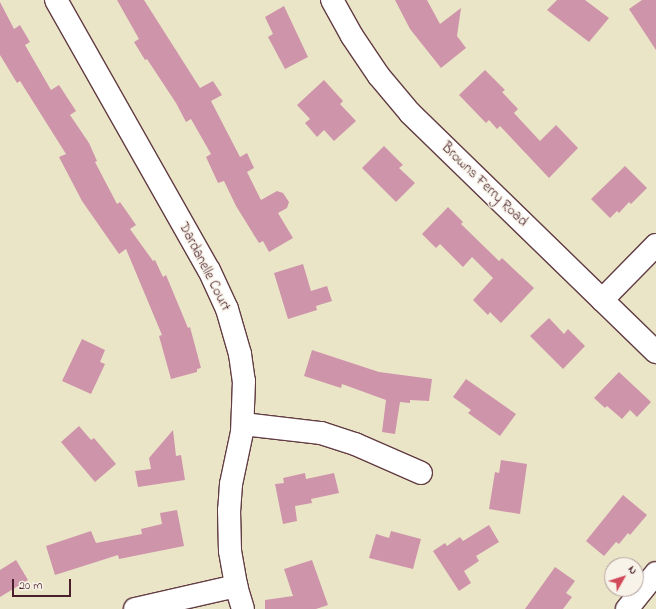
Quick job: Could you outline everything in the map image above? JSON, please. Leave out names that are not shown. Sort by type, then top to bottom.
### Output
[{"type":"street","name":"Dardanelle Court","points":[[56,0],[209,270],[227,309],[240,354],[244,381],[243,424],[232,484],[229,510],[230,551],[236,586],[243,609]]},
{"type":"street","name":"Browns Ferry Road","points":[[332,0],[359,47],[379,76],[410,113],[656,352]]},
{"type":"street","points":[[602,300],[656,245]]},
{"type":"street","points":[[243,424],[321,433],[355,444],[421,473]]},
{"type":"street","points":[[627,609],[656,573]]},
{"type":"street","points":[[135,609],[236,586]]},
{"type":"building","points":[[117,0],[144,0],[200,88],[213,81],[222,95],[211,101],[240,157],[247,153],[254,168],[247,172],[261,200],[277,191],[283,193],[289,202],[287,208],[278,213],[293,238],[269,252],[263,241],[259,243],[236,206],[224,181],[218,183],[206,157],[211,154],[191,119],[186,122],[176,103],[134,42],[139,39]]},
{"type":"building","points":[[395,0],[427,0],[440,24],[461,8],[457,36],[466,48],[441,68],[410,29]]},
{"type":"building","points":[[557,0],[585,0],[609,18],[589,42],[547,10]]},
{"type":"building","points":[[642,0],[656,0],[656,50],[629,9]]},
{"type":"building","points":[[0,2],[14,29],[20,25],[30,42],[25,45],[51,90],[59,85],[76,111],[70,115],[89,143],[97,161],[95,162],[117,204],[120,202],[136,225],[130,229],[153,261],[155,260],[163,277],[166,275],[188,328],[190,327],[201,368],[197,369],[197,372],[171,379],[159,336],[162,335],[126,249],[119,254],[82,201],[59,157],[66,154],[20,81],[17,83],[0,55]]},
{"type":"building","points":[[284,6],[308,57],[285,69],[268,37],[273,34],[265,17]]},
{"type":"building","points":[[485,70],[505,90],[502,92],[518,109],[514,113],[540,141],[556,125],[578,148],[549,178],[500,126],[497,129],[489,120],[486,123],[459,95]]},
{"type":"building","points":[[324,80],[343,101],[340,104],[356,121],[334,141],[324,130],[317,137],[305,123],[310,119],[297,105]]},
{"type":"building","points":[[384,146],[403,165],[399,168],[415,183],[396,202],[362,168]]},
{"type":"building","points":[[625,166],[647,188],[631,204],[629,202],[619,213],[617,211],[610,218],[591,199]]},
{"type":"building","points":[[448,207],[463,222],[461,224],[499,261],[502,258],[534,288],[501,323],[490,312],[488,315],[473,300],[493,278],[472,257],[463,267],[440,244],[436,248],[422,234]]},
{"type":"building","points":[[303,264],[311,291],[327,286],[332,301],[316,306],[317,310],[288,319],[274,273]]},
{"type":"building","points":[[549,318],[564,334],[568,329],[585,346],[563,369],[530,336]]},
{"type":"building","points":[[82,339],[105,350],[100,362],[105,364],[91,394],[62,381]]},
{"type":"building","points":[[312,350],[379,372],[432,379],[429,401],[410,400],[410,403],[400,402],[395,434],[382,432],[386,400],[342,384],[341,388],[304,376]]},
{"type":"building","points":[[619,372],[651,402],[637,417],[630,410],[622,419],[607,406],[605,408],[594,398]]},
{"type":"building","points":[[466,379],[516,414],[500,436],[468,413],[471,410],[453,397]]},
{"type":"building","points":[[79,426],[91,440],[94,438],[116,464],[95,482],[61,442]]},
{"type":"building","points":[[173,430],[176,456],[181,455],[185,480],[138,487],[135,471],[151,469],[149,458]]},
{"type":"building","points":[[501,460],[527,464],[520,514],[489,509],[495,472],[499,473]]},
{"type":"building","points":[[305,473],[306,479],[334,473],[339,493],[311,499],[312,503],[295,506],[297,521],[283,524],[275,484],[284,483],[283,478]]},
{"type":"building","points":[[623,495],[647,515],[630,535],[628,533],[619,544],[616,542],[604,556],[586,541]]},
{"type":"building","points":[[177,510],[184,546],[119,559],[118,555],[55,575],[46,546],[91,531],[96,543],[142,534],[141,529],[162,524],[160,513]]},
{"type":"building","points":[[489,525],[499,542],[476,556],[479,561],[464,571],[471,583],[459,591],[433,551],[445,543],[447,546],[460,537],[463,541]]},
{"type":"building","points":[[391,531],[421,539],[413,569],[369,558],[376,534],[389,538]]},
{"type":"building","points":[[16,560],[28,580],[0,597],[0,570]]},
{"type":"building","points":[[312,560],[328,605],[316,609],[265,609],[265,600],[293,596],[284,569]]},
{"type":"building","points":[[555,567],[575,581],[566,593],[572,597],[563,609],[525,609]]}]
